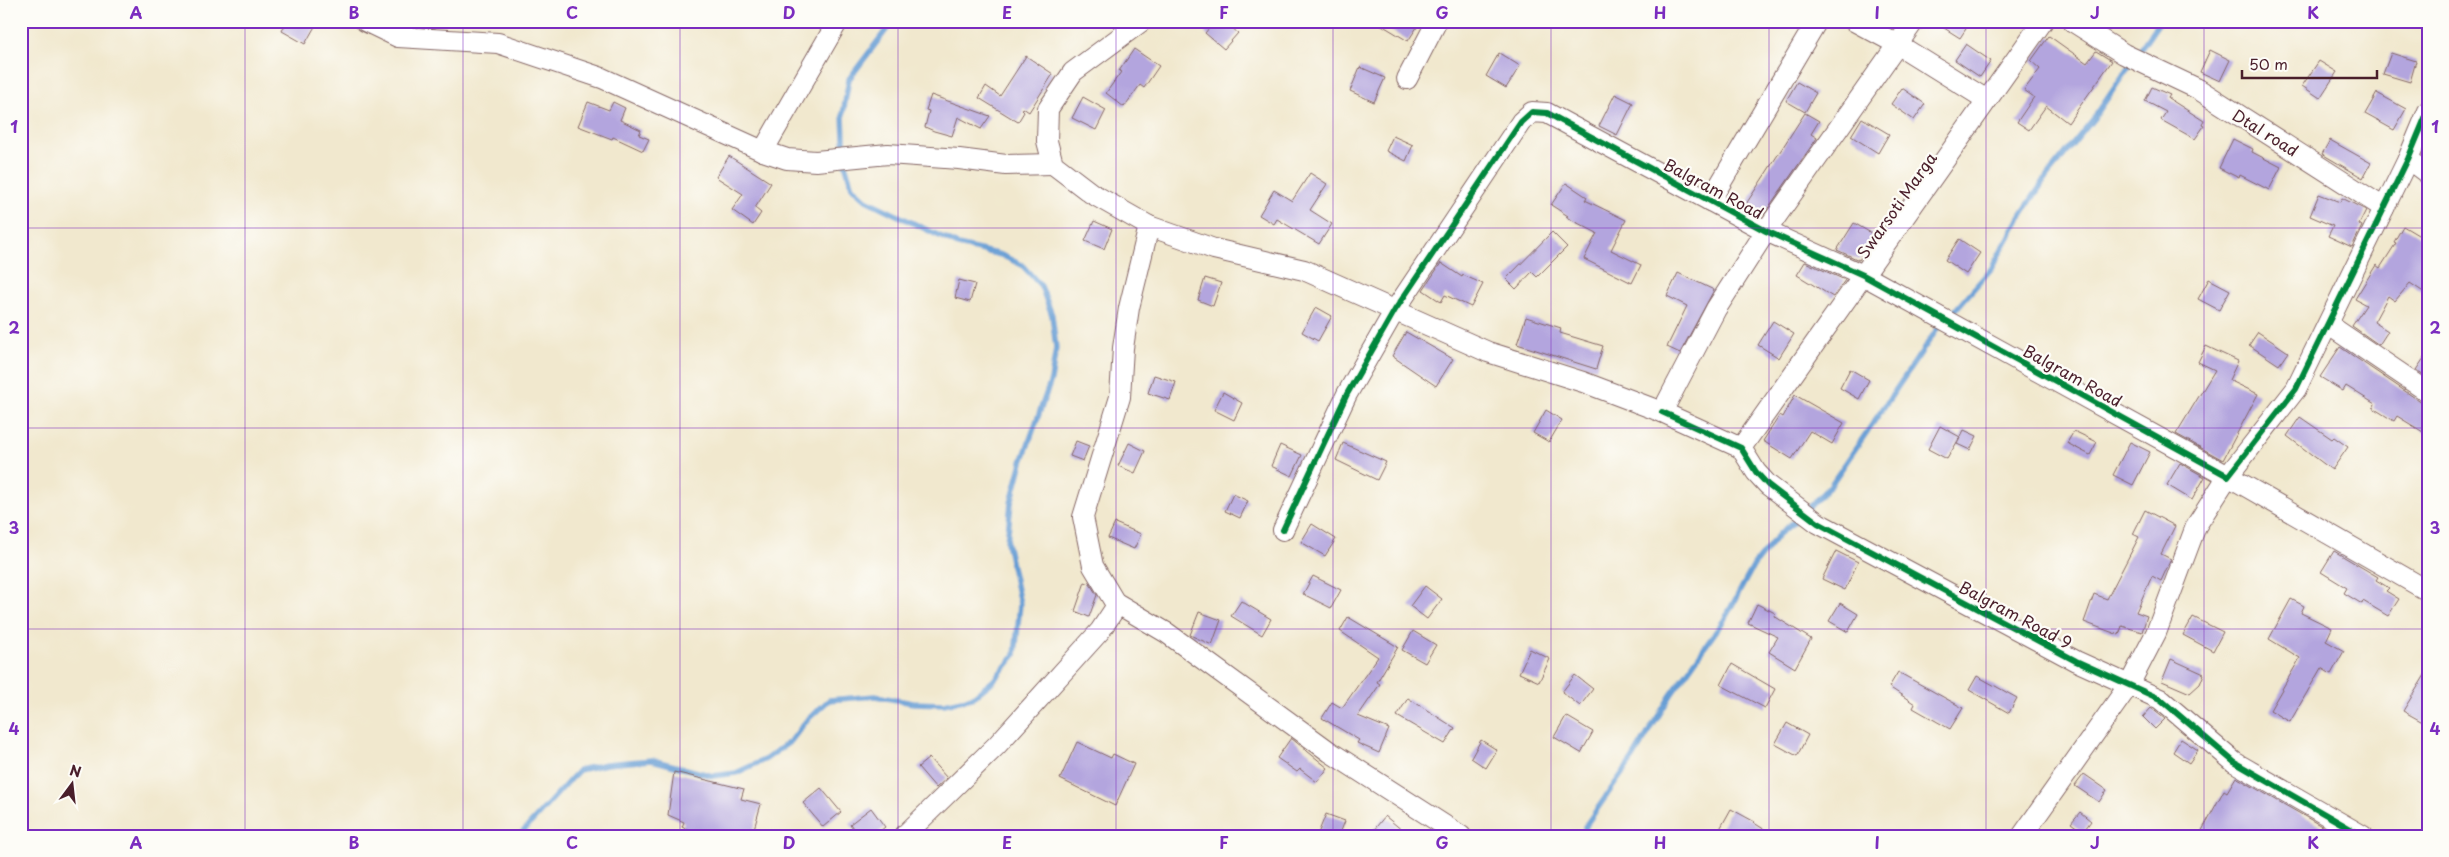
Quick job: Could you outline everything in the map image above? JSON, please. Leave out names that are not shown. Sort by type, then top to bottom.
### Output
[{"type":"street","points":[[365,21],[398,37],[498,43],[602,78],[763,151],[788,159],[816,161],[888,154],[960,159],[1006,166],[1053,164]]},
{"type":"street","points":[[763,151],[838,21]]},
{"type":"street","points":[[1142,21],[1073,72],[1048,109],[1047,141],[1053,164],[1091,194],[1149,226],[1214,249],[1304,270],[1488,352],[1583,382],[1662,412],[1741,448]]},
{"type":"street","points":[[1407,78],[1437,21]]},
{"type":"street","points":[[1710,201],[1817,21]]},
{"type":"street","points":[[1854,21],[1897,44],[1987,100]]},
{"type":"street","points":[[1662,412],[1716,309],[1766,232],[1914,21]]},
{"type":"street","name":"Swarsoti Marga","points":[[1741,448],[2043,21]]},
{"type":"street","name":"Dtal road","points":[[2072,21],[2135,59],[2198,89],[2384,208]]},
{"type":"street","points":[[2022,836],[2129,685],[2156,633],[2196,526],[2228,476],[2296,390],[2329,325],[2408,158],[2428,111]]},
{"type":"street","name":"Balgram Road","points":[[1395,310],[1521,122],[1532,112],[1547,113],[1766,232],[1863,275],[2228,476],[2428,591]]},
{"type":"street","points":[[2408,158],[2428,174]]},
{"type":"street","points":[[1117,606],[1094,566],[1083,517],[1120,397],[1123,348],[1129,308],[1149,226]]},
{"type":"street","points":[[1283,530],[1347,394],[1395,310]]},
{"type":"street","points":[[2329,325],[2428,392]]},
{"type":"street","name":"Balgram Road 9","points":[[1741,448],[1756,472],[1795,508],[1818,523],[2076,660],[2160,699],[2234,762],[2363,836]]},
{"type":"street","points":[[1117,606],[1118,604],[1167,633],[1330,752],[1461,836]]},
{"type":"street","points":[[904,836],[997,745],[1100,631],[1117,606]]},
{"type":"building","points":[[287,21],[318,21],[305,44],[282,31]]},
{"type":"building","points":[[1215,21],[1224,21],[1238,33],[1224,49],[1205,33]]},
{"type":"building","points":[[1375,21],[1421,21],[1408,41]]},
{"type":"building","points":[[1933,21],[1971,21],[1960,38]]},
{"type":"building","points":[[2049,36],[2087,63],[2096,51],[2112,61],[2068,123],[2046,106],[2029,130],[2017,122],[2034,97],[2024,90],[2040,69],[2031,61]]},
{"type":"building","points":[[1966,44],[1991,61],[1980,77],[1955,60]]},
{"type":"building","points":[[1134,49],[1159,66],[1144,88],[1140,85],[1124,107],[1106,93]]},
{"type":"building","points":[[2210,50],[2230,60],[2220,81],[2200,72]]},
{"type":"building","points":[[1499,53],[1520,66],[1506,88],[1486,76]]},
{"type":"building","points":[[2391,53],[2416,61],[2410,82],[2383,74]]},
{"type":"building","points":[[1026,56],[1053,74],[1029,112],[1023,108],[1024,112],[1018,122],[979,98],[986,86],[1000,96]]},
{"type":"building","points":[[2319,61],[2337,72],[2320,98],[2302,86]]},
{"type":"building","points":[[1360,67],[1385,78],[1374,102],[1350,91]]},
{"type":"building","points":[[1797,82],[1816,93],[1805,112],[1786,101]]},
{"type":"building","points":[[2152,87],[2170,95],[2168,98],[2204,121],[2202,125],[2204,126],[2195,139],[2161,120],[2166,112],[2145,101]]},
{"type":"building","points":[[1902,88],[1925,104],[1914,120],[1891,104]]},
{"type":"building","points":[[2377,93],[2406,109],[2394,130],[2365,114]]},
{"type":"building","points":[[1615,94],[1633,103],[1617,135],[1599,126]]},
{"type":"building","points":[[931,95],[990,116],[981,129],[958,117],[952,136],[934,131],[925,127],[929,111],[926,110]]},
{"type":"building","points":[[1083,97],[1106,110],[1096,130],[1072,118]]},
{"type":"building","points":[[588,102],[609,110],[613,102],[625,108],[620,120],[641,130],[639,135],[649,139],[643,151],[613,137],[612,139],[578,126]]},
{"type":"building","points":[[1805,113],[1819,121],[1811,134],[1817,138],[1764,214],[1746,204]]},
{"type":"building","points":[[1862,118],[1889,134],[1878,153],[1851,136]]},
{"type":"building","points":[[1393,136],[1413,145],[1406,161],[1386,151]]},
{"type":"building","points":[[2233,139],[2253,149],[2252,152],[2281,167],[2269,190],[2240,175],[2239,178],[2219,168]]},
{"type":"building","points":[[2330,140],[2371,163],[2363,178],[2322,154]]},
{"type":"building","points":[[729,156],[771,183],[755,208],[761,213],[753,225],[732,210],[743,194],[716,177]]},
{"type":"building","points":[[1310,173],[1327,184],[1310,210],[1332,224],[1319,244],[1277,219],[1274,224],[1259,215],[1274,190],[1292,201]]},
{"type":"building","points":[[1566,183],[1587,197],[1585,200],[1626,220],[1611,250],[1641,265],[1632,283],[1584,259],[1597,233],[1566,217],[1568,216],[1551,205]]},
{"type":"building","points":[[2319,194],[2340,202],[2342,198],[2366,210],[2359,224],[2362,226],[2352,247],[2328,236],[2333,226],[2310,216]]},
{"type":"building","points":[[1094,221],[1112,229],[1104,249],[1085,241]]},
{"type":"building","points":[[1854,223],[1876,236],[1859,260],[1837,250]]},
{"type":"building","points":[[2403,226],[2428,241],[2428,295],[2410,283],[2395,301],[2388,296],[2374,322],[2388,331],[2379,345],[2352,326],[2366,305],[2355,299],[2376,265],[2380,268],[2396,243],[2394,242]]},
{"type":"building","points":[[1552,232],[1567,247],[1537,277],[1532,272],[1516,289],[1506,279]]},
{"type":"building","points":[[1959,239],[1980,253],[1966,274],[1945,260]]},
{"type":"building","points":[[1805,262],[1845,280],[1833,297],[1797,275]]},
{"type":"building","points":[[1441,263],[1462,277],[1463,275],[1483,284],[1471,307],[1445,295],[1441,302],[1423,290]]},
{"type":"building","points":[[1678,273],[1714,290],[1680,353],[1667,347],[1687,306],[1667,296]]},
{"type":"building","points":[[1205,278],[1221,283],[1213,306],[1198,300]]},
{"type":"building","points":[[2209,279],[2230,290],[2219,310],[2198,299]]},
{"type":"building","points":[[959,280],[975,284],[970,302],[955,298]]},
{"type":"building","points":[[1316,307],[1332,316],[1318,341],[1302,332]]},
{"type":"building","points":[[1526,317],[1561,328],[1560,333],[1603,346],[1596,369],[1517,344]]},
{"type":"building","points":[[1773,321],[1794,334],[1779,358],[1758,345]]},
{"type":"building","points":[[1406,332],[1453,359],[1436,386],[1392,356]]},
{"type":"building","points":[[2258,332],[2288,352],[2279,365],[2249,345]]},
{"type":"building","points":[[2206,346],[2238,361],[2229,380],[2258,394],[2223,460],[2176,434],[2215,370],[2198,362]]},
{"type":"building","points":[[2340,347],[2421,402],[2428,404],[2428,435],[2397,416],[2394,421],[2373,408],[2375,404],[2346,386],[2343,391],[2320,377]]},
{"type":"building","points":[[2428,352],[2428,377],[2416,370]]},
{"type":"building","points":[[1850,369],[1869,380],[1859,399],[1840,388]]},
{"type":"building","points":[[1154,375],[1176,382],[1170,400],[1148,393]]},
{"type":"building","points":[[1223,392],[1242,403],[1234,420],[1214,410]]},
{"type":"building","points":[[1795,395],[1844,423],[1832,444],[1810,431],[1792,459],[1763,441],[1780,415],[1783,417]]},
{"type":"building","points":[[1546,410],[1562,420],[1549,442],[1533,433]]},
{"type":"building","points":[[2300,417],[2332,439],[2334,437],[2348,447],[2332,470],[2287,436]]},
{"type":"building","points":[[1940,426],[1960,437],[1947,459],[1928,449]]},
{"type":"building","points":[[1964,430],[1977,436],[1970,450],[1957,444]]},
{"type":"building","points":[[2074,431],[2097,442],[2090,455],[2067,443]]},
{"type":"building","points":[[1076,441],[1089,446],[1083,461],[1070,456]]},
{"type":"building","points":[[2130,442],[2150,452],[2133,485],[2113,475]]},
{"type":"building","points":[[1129,443],[1145,451],[1135,473],[1118,466]]},
{"type":"building","points":[[1343,443],[1386,462],[1377,480],[1336,460]]},
{"type":"building","points":[[1280,445],[1302,455],[1292,476],[1271,466]]},
{"type":"building","points":[[2180,463],[2205,477],[2192,500],[2167,485]]},
{"type":"building","points":[[1233,494],[1248,501],[1240,518],[1225,511]]},
{"type":"building","points":[[2145,510],[2175,526],[2161,554],[2171,559],[2161,581],[2152,576],[2136,612],[2147,616],[2142,632],[2122,626],[2119,635],[2084,622],[2094,594],[2107,599],[2139,537],[2133,534]]},
{"type":"building","points":[[1115,523],[1141,534],[1134,549],[1108,538]]},
{"type":"building","points":[[1312,524],[1336,539],[1325,556],[1301,542]]},
{"type":"building","points":[[1836,551],[1858,562],[1845,590],[1822,579]]},
{"type":"building","points":[[2334,551],[2378,577],[2376,580],[2389,588],[2386,591],[2399,599],[2388,616],[2363,601],[2362,604],[2344,593],[2347,588],[2321,572]]},
{"type":"building","points":[[1313,576],[1341,590],[1331,608],[1303,594]]},
{"type":"building","points":[[1085,582],[1090,584],[1097,595],[1089,617],[1075,611]]},
{"type":"building","points":[[1425,586],[1442,599],[1427,619],[1410,606]]},
{"type":"building","points":[[2291,599],[2304,606],[2301,613],[2332,628],[2326,641],[2344,651],[2331,674],[2321,668],[2290,722],[2270,710],[2300,658],[2269,639]]},
{"type":"building","points":[[1241,601],[1271,619],[1262,635],[1231,616]]},
{"type":"building","points":[[1840,603],[1858,614],[1848,632],[1829,621]]},
{"type":"building","points":[[1757,604],[1775,613],[1774,616],[1811,639],[1795,668],[1769,652],[1778,637],[1748,623]]},
{"type":"building","points":[[1199,612],[1221,620],[1212,645],[1190,635]]},
{"type":"building","points":[[1348,617],[1398,647],[1377,682],[1380,684],[1358,716],[1389,729],[1379,753],[1357,743],[1359,740],[1322,718],[1332,702],[1342,708],[1378,657],[1340,631]]},
{"type":"building","points":[[2193,617],[2223,632],[2213,651],[2183,635]]},
{"type":"building","points":[[1413,631],[1436,645],[1425,663],[1402,650]]},
{"type":"building","points":[[1530,649],[1550,659],[1539,682],[1519,673]]},
{"type":"building","points":[[2171,659],[2204,674],[2200,684],[2190,693],[2162,681]]},
{"type":"building","points":[[1732,664],[1775,689],[1765,708],[1721,685]]},
{"type":"building","points":[[2428,670],[2428,725],[2403,711]]},
{"type":"building","points":[[1898,672],[1963,708],[1950,729],[1913,708],[1915,704],[1889,687]]},
{"type":"building","points":[[1575,675],[1593,689],[1580,706],[1562,692]]},
{"type":"building","points":[[1977,676],[2017,698],[2009,713],[1969,690]]},
{"type":"building","points":[[1408,698],[1455,728],[1445,744],[1397,716]]},
{"type":"building","points":[[2151,708],[2165,719],[2155,729],[2143,717]]},
{"type":"building","points":[[1566,716],[1593,732],[1581,753],[1554,737]]},
{"type":"building","points":[[1787,723],[1808,735],[1797,756],[1775,744]]},
{"type":"building","points":[[1291,738],[1328,768],[1317,782],[1300,769],[1297,772],[1277,758]]},
{"type":"building","points":[[2181,739],[2198,750],[2189,763],[2173,752]]},
{"type":"building","points":[[1481,740],[1497,750],[1486,768],[1471,758]]},
{"type":"building","points":[[1077,742],[1111,758],[1113,754],[1134,764],[1115,806],[1060,779]]},
{"type":"building","points":[[929,758],[947,778],[936,788],[918,767]]},
{"type":"building","points":[[674,772],[744,789],[741,799],[761,804],[752,836],[698,836],[682,827],[684,822],[668,815]]},
{"type":"building","points":[[2084,774],[2107,790],[2099,802],[2075,786]]},
{"type":"building","points":[[2236,777],[2339,836],[2199,836],[2224,790],[2227,792]]},
{"type":"building","points":[[821,788],[841,812],[823,827],[803,803]]},
{"type":"building","points":[[871,808],[885,827],[874,836],[859,836],[850,824]]},
{"type":"building","points":[[1731,809],[1755,822],[1775,836],[1716,836]]},
{"type":"building","points":[[2080,812],[2091,821],[2083,832],[2071,823]]},
{"type":"building","points":[[1326,814],[1345,821],[1339,836],[1317,836]]},
{"type":"building","points":[[1385,816],[1409,836],[1369,836]]},
{"type":"waterway","points":[[519,836],[579,770],[606,764],[652,760],[713,776],[736,773],[766,759],[791,741],[806,721],[829,700],[875,696],[913,703],[944,704],[972,698],[993,681],[1015,655],[1020,604],[1007,542],[1011,503],[1022,462],[1051,380],[1056,348],[1052,315],[1041,286],[1022,265],[1001,255],[958,245],[866,200],[852,187],[845,164],[843,114],[849,79],[893,21]]},
{"type":"waterway","points":[[1950,316],[1991,269],[2023,212],[2048,175],[2094,118],[2160,21]]},
{"type":"waterway","points":[[1807,509],[1830,486],[1940,325]]},
{"type":"waterway","points":[[1582,836],[1588,822],[1633,758],[1671,695],[1724,620],[1754,565],[1779,534],[1801,516]]},
{"type":"cycle path","points":[[1283,530],[1347,394],[1395,310],[1521,122],[1532,112],[1547,113],[1766,231],[1863,275],[2228,476],[2296,389],[2408,159],[2428,111]]},
{"type":"cycle path","points":[[1662,412],[1741,448],[1756,472],[1768,485],[1818,523],[2076,661],[2160,699],[2234,762],[2363,836]]}]
